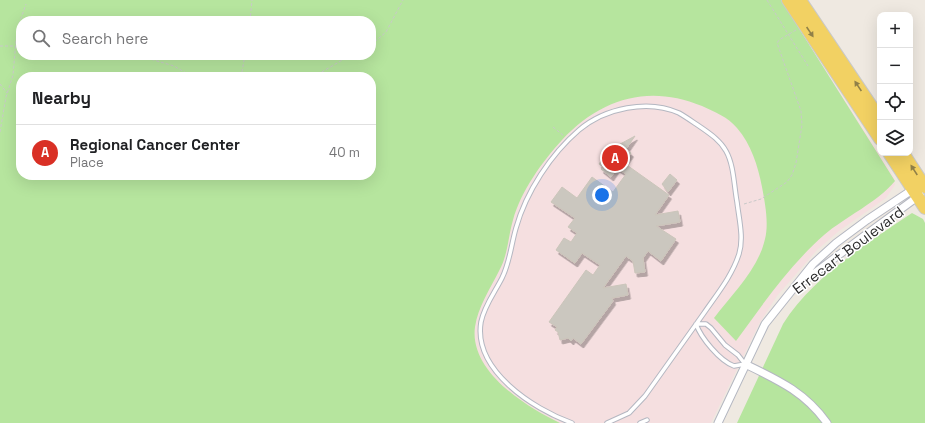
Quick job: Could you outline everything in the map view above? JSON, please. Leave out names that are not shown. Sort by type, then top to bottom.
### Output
[{"type":"main road","points":[[788,0],[877,134]]},
{"type":"main road","points":[[800,0],[877,115]]},
{"type":"main road","points":[[891,156],[919,198]]},
{"type":"main road","points":[[905,156],[925,187]]},
{"type":"street","name":"Errecart Boulevard","points":[[786,296],[864,236],[919,198],[925,187]]},
{"type":"street","name":"Errecart Boulevard","points":[[718,423],[765,324],[812,264],[836,243],[919,198],[925,187]]},
{"type":"street","points":[[745,364],[784,384],[803,396],[818,409],[827,423]]},
{"type":"lane","points":[[572,423],[544,410],[509,384],[487,358],[482,348],[480,335],[483,314],[508,263],[521,214],[539,180],[568,140],[588,124],[620,110],[652,107],[678,113],[715,137],[724,148],[731,164],[741,241],[736,262],[730,276],[640,404],[629,414],[607,423]]},
{"type":"lane","points":[[696,324],[709,326],[725,345],[738,355],[745,364],[734,366],[722,359],[699,334],[696,324]]},
{"type":"lane","points":[[640,423],[647,420]]},
{"type":"path","points":[[250,16],[252,0]]},
{"type":"path","points":[[376,41],[386,32],[403,0]]},
{"type":"path","points":[[767,0],[808,66]]},
{"type":"path","points":[[22,16],[26,4]]},
{"type":"path","points":[[737,205],[756,201],[778,188],[790,179],[794,170],[802,125],[801,111],[777,46],[779,40],[805,25]]},
{"type":"path","points":[[0,132],[7,93],[13,75],[16,38]]},
{"type":"path","points":[[0,46],[15,46]]},
{"type":"path","points":[[154,60],[174,66],[184,72]]},
{"type":"path","points":[[242,72],[244,60]]},
{"type":"path","points":[[322,72],[342,60]]},
{"type":"path","points":[[0,84],[7,93]]},
{"type":"path","points":[[553,127],[568,140]]},
{"type":"shaded area","points":[[802,33],[877,150],[877,156],[881,156],[894,177],[895,185],[886,198],[839,231],[817,250],[777,296],[759,324],[711,423],[319,423],[370,180],[376,180],[376,72],[371,72],[371,60],[376,60],[376,55]]},
{"type":"green space","points":[[0,0],[781,0],[877,152],[877,156],[879,156],[895,181],[871,203],[832,228],[799,259],[736,341],[714,318],[744,281],[757,261],[765,239],[767,220],[758,171],[750,148],[742,134],[730,121],[721,115],[682,99],[663,96],[645,96],[627,99],[609,105],[593,114],[562,140],[540,167],[521,198],[511,226],[508,246],[502,265],[482,305],[475,327],[476,343],[481,358],[490,372],[502,386],[546,416],[560,423],[0,423]]},
{"type":"green space","points":[[912,213],[923,219],[925,223],[925,423],[737,423],[783,324],[795,307],[809,291],[842,262],[877,236]]},
{"type":"building","points":[[635,136],[626,149],[631,153],[624,163],[669,195],[655,215],[678,211],[680,222],[656,226],[676,239],[661,261],[648,251],[643,258],[645,272],[635,273],[633,261],[626,256],[603,288],[626,284],[628,295],[612,298],[613,301],[581,344],[573,338],[571,341],[568,338],[560,340],[558,332],[555,330],[557,327],[549,322],[586,270],[593,275],[600,265],[582,253],[575,263],[556,250],[564,238],[571,242],[577,233],[568,227],[575,218],[551,202],[562,187],[577,198],[592,177],[613,192],[626,174],[617,168],[611,177],[601,169],[603,167],[599,164],[609,150]]},
{"type":"building","points":[[670,174],[677,180],[668,192],[662,184]]},
{"type":"place","name":"Regional Cancer Center","points":[[615,158]]}]
